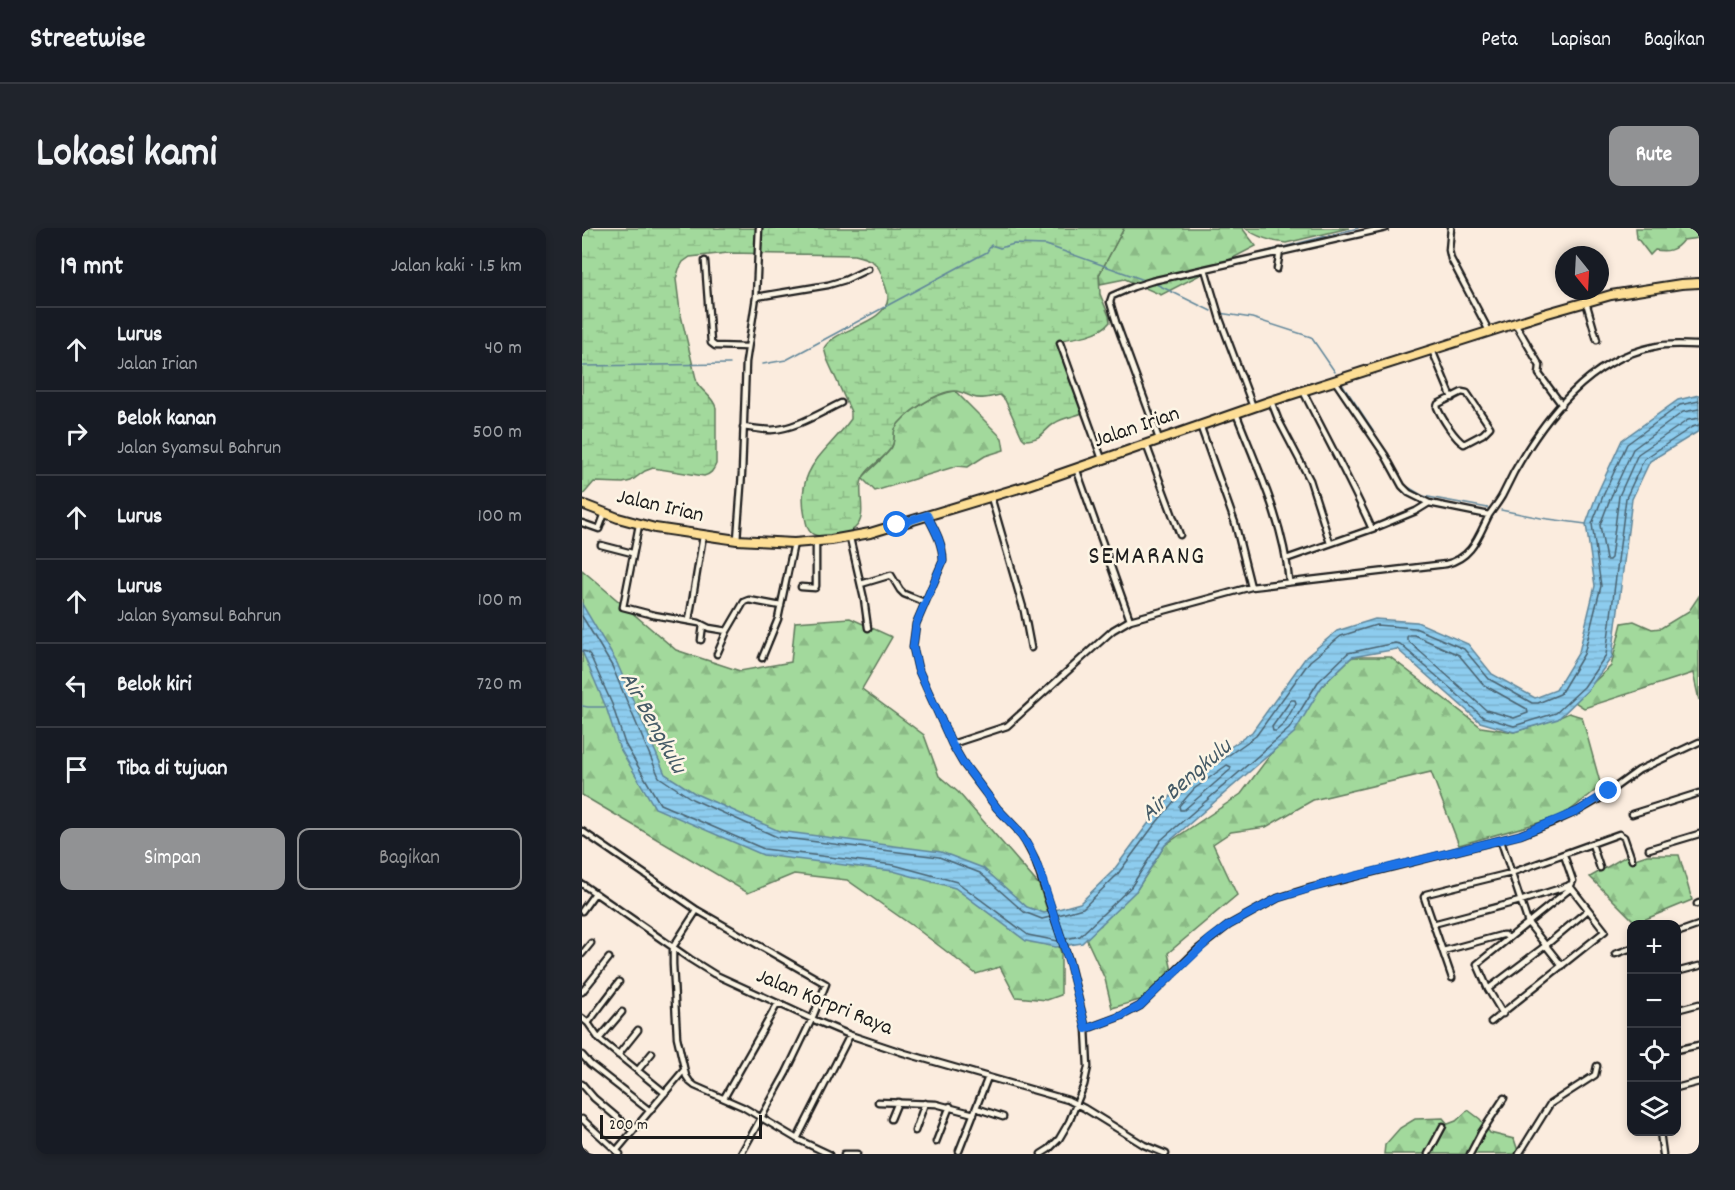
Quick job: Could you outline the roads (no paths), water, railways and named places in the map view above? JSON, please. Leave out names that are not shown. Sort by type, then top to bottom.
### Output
[{"type":"main road","name":"Jalan Irian","points":[[582,504],[639,525],[703,536],[794,543],[850,538],[991,497],[1271,401],[1515,323],[1611,295],[1699,283]]},
{"type":"street","points":[[737,540],[747,347],[756,297],[759,228]]},
{"type":"street","points":[[1159,439],[1123,342],[1110,302],[1112,296],[1150,282],[1386,228]]},
{"type":"street","points":[[1451,228],[1449,250],[1451,259],[1489,331]]},
{"type":"street","points":[[1277,269],[1280,251]]},
{"type":"street","points":[[705,261],[711,343],[715,346],[747,347]]},
{"type":"street","points":[[756,297],[828,285],[868,269]]},
{"type":"street","points":[[1205,269],[1220,319],[1253,407]]},
{"type":"street","points":[[1586,302],[1597,340]]},
{"type":"street","points":[[1515,323],[1540,366],[1539,374],[1563,405]]},
{"type":"street","points":[[1060,343],[1102,459]]},
{"type":"street","points":[[952,744],[1007,726],[1113,630],[1130,620],[1251,586],[1452,563],[1467,554],[1473,546],[1530,446],[1563,405],[1593,374],[1640,350],[1656,346],[1699,345]]},
{"type":"street","points":[[1432,349],[1452,398]]},
{"type":"street","points":[[1335,381],[1409,494],[1429,502],[1490,516]]},
{"type":"street","points":[[1303,391],[1332,450],[1350,480],[1372,529]]},
{"type":"street","points":[[1462,392],[1467,393],[1489,426],[1488,430],[1466,443],[1461,442],[1437,407],[1452,398],[1462,392]]},
{"type":"street","points":[[1271,401],[1310,480],[1330,543]]},
{"type":"street","points":[[743,427],[777,429],[802,421],[841,403]]},
{"type":"street","points":[[1236,413],[1274,510],[1289,581]]},
{"type":"street","points":[[1200,425],[1235,523],[1251,586]]},
{"type":"street","points":[[1146,444],[1180,535]]},
{"type":"street","points":[[1076,468],[1130,620]]},
{"type":"street","points":[[991,497],[1024,611],[1031,648]]},
{"type":"street","points":[[1286,559],[1372,529],[1416,511],[1429,502]]},
{"type":"street","points":[[582,523],[599,529],[605,513]]},
{"type":"street","points":[[927,515],[940,542],[943,561],[916,624],[914,657],[952,744],[975,781],[1025,841],[1040,872],[1066,951],[1086,1029],[1087,1074],[1076,1105],[1059,1139],[1041,1154]]},
{"type":"street","points":[[639,525],[623,608],[689,620],[709,628],[727,631]]},
{"type":"street","points":[[689,620],[703,536]]},
{"type":"street","points":[[850,538],[868,628]]},
{"type":"street","points":[[801,587],[814,588],[816,586],[816,542]]},
{"type":"street","points":[[762,658],[778,619],[794,543]]},
{"type":"street","points":[[601,545],[632,553]]},
{"type":"street","points":[[861,584],[891,575],[904,594],[924,602]]},
{"type":"street","points":[[717,654],[727,631],[746,601],[781,606]]},
{"type":"street","points":[[701,640],[704,625]]},
{"type":"street","points":[[1086,1029],[1140,1006],[1210,939],[1236,920],[1278,898],[1339,880],[1501,841],[1556,821],[1599,799],[1639,770],[1699,741]]},
{"type":"street","points":[[1632,814],[1699,793]]},
{"type":"street","points":[[582,831],[697,910],[825,983],[826,986],[812,1019],[741,1154]]},
{"type":"street","points":[[1649,849],[1699,834]]},
{"type":"street","points":[[1452,978],[1424,898],[1426,894],[1511,873],[1617,835],[1622,835],[1625,839],[1632,860]]},
{"type":"street","points":[[1501,841],[1528,923],[1562,966]]},
{"type":"street","points":[[1592,844],[1600,868]]},
{"type":"street","points":[[1503,1014],[1477,964],[1570,887],[1573,881],[1563,855]]},
{"type":"street","name":"Jalan Korpri Raya","points":[[582,884],[714,974],[850,1035],[904,1053],[1060,1097],[1084,1108],[1144,1145],[1166,1154]]},
{"type":"street","points":[[1434,924],[1570,887]]},
{"type":"street","points":[[1491,1022],[1605,931],[1570,887]]},
{"type":"street","points":[[582,911],[595,893]]},
{"type":"street","points":[[697,910],[673,947],[676,1037],[684,1070],[691,1083],[762,1117],[797,1139],[829,1154]]},
{"type":"street","points":[[1488,989],[1588,910]]},
{"type":"street","points":[[1681,932],[1699,926]]},
{"type":"street","points":[[1443,951],[1502,935],[1508,938]]},
{"type":"street","points":[[582,954],[591,943]]},
{"type":"street","points":[[1615,954],[1627,950]]},
{"type":"street","points":[[582,992],[609,958]]},
{"type":"street","points":[[1681,971],[1699,966]]},
{"type":"street","points":[[588,1023],[619,982]]},
{"type":"street","points":[[724,1098],[778,1003]]},
{"type":"street","points":[[1681,1009],[1699,1004]]},
{"type":"street","points":[[599,1040],[622,1012]]},
{"type":"street","points":[[582,1018],[599,1040],[665,1093]]},
{"type":"street","points":[[618,1054],[638,1030]]},
{"type":"street","points":[[797,1139],[850,1035]]},
{"type":"street","points":[[1681,1049],[1699,1044]]},
{"type":"street","points":[[638,1070],[652,1053]]},
{"type":"street","points":[[582,1055],[590,1064],[650,1111]]},
{"type":"street","points":[[1519,1154],[1550,1104],[1595,1075],[1597,1066]]},
{"type":"street","points":[[582,1119],[618,1152],[684,1070]]},
{"type":"street","points":[[959,1151],[988,1077]]},
{"type":"street","points":[[1681,1087],[1699,1082]]},
{"type":"street","points":[[582,1084],[594,1098],[633,1131]]},
{"type":"street","points":[[1470,1154],[1504,1098]]},
{"type":"street","points":[[878,1102],[950,1106],[974,1114]]},
{"type":"street","points":[[891,1119],[898,1102]]},
{"type":"street","points":[[915,1131],[926,1103]]},
{"type":"street","points":[[936,1142],[950,1106]]},
{"type":"street","points":[[976,1108],[1003,1117]]},
{"type":"street","points":[[1428,1154],[1443,1126]]},
{"type":"street","points":[[1661,1136],[1663,1154]]},
{"type":"street","points":[[844,1154],[857,1154]]},
{"type":"water","name":"Air Bengkulu","points":[[1699,395],[1699,431],[1650,461],[1632,499],[1612,657],[1588,690],[1558,719],[1514,732],[1480,722],[1397,649],[1352,657],[1322,686],[1294,733],[1165,845],[1136,891],[1082,943],[1056,947],[1026,941],[955,888],[893,871],[763,855],[655,808],[619,747],[606,707],[582,651],[582,604],[617,663],[665,774],[696,794],[779,831],[941,852],[983,868],[1027,907],[1044,913],[1080,903],[1113,871],[1185,779],[1252,732],[1306,657],[1337,631],[1375,619],[1417,622],[1468,644],[1492,674],[1535,698],[1556,690],[1579,652],[1595,586],[1586,524],[1622,440],[1678,400]]},
{"type":"waterway","points":[[1210,266],[1358,228]]},
{"type":"waterway","points":[[763,364],[786,360],[987,252],[991,245],[1000,248],[1014,244],[1046,245],[1147,281]]},
{"type":"waterway","points":[[1152,282],[1211,311]]},
{"type":"waterway","points":[[1219,313],[1252,318],[1311,337],[1335,372]]},
{"type":"waterway","points":[[582,366],[730,364]]},
{"type":"waterway","points":[[1343,385],[1373,430]]},
{"type":"waterway","points":[[1375,434],[1382,446]]},
{"type":"waterway","points":[[1403,484],[1423,496],[1488,508]]},
{"type":"waterway","points":[[1501,510],[1586,524]]},
{"type":"waterway","points":[[582,706],[608,707]]},
{"type":"district","name":"SEMARANG","points":[[1147,557]]}]
